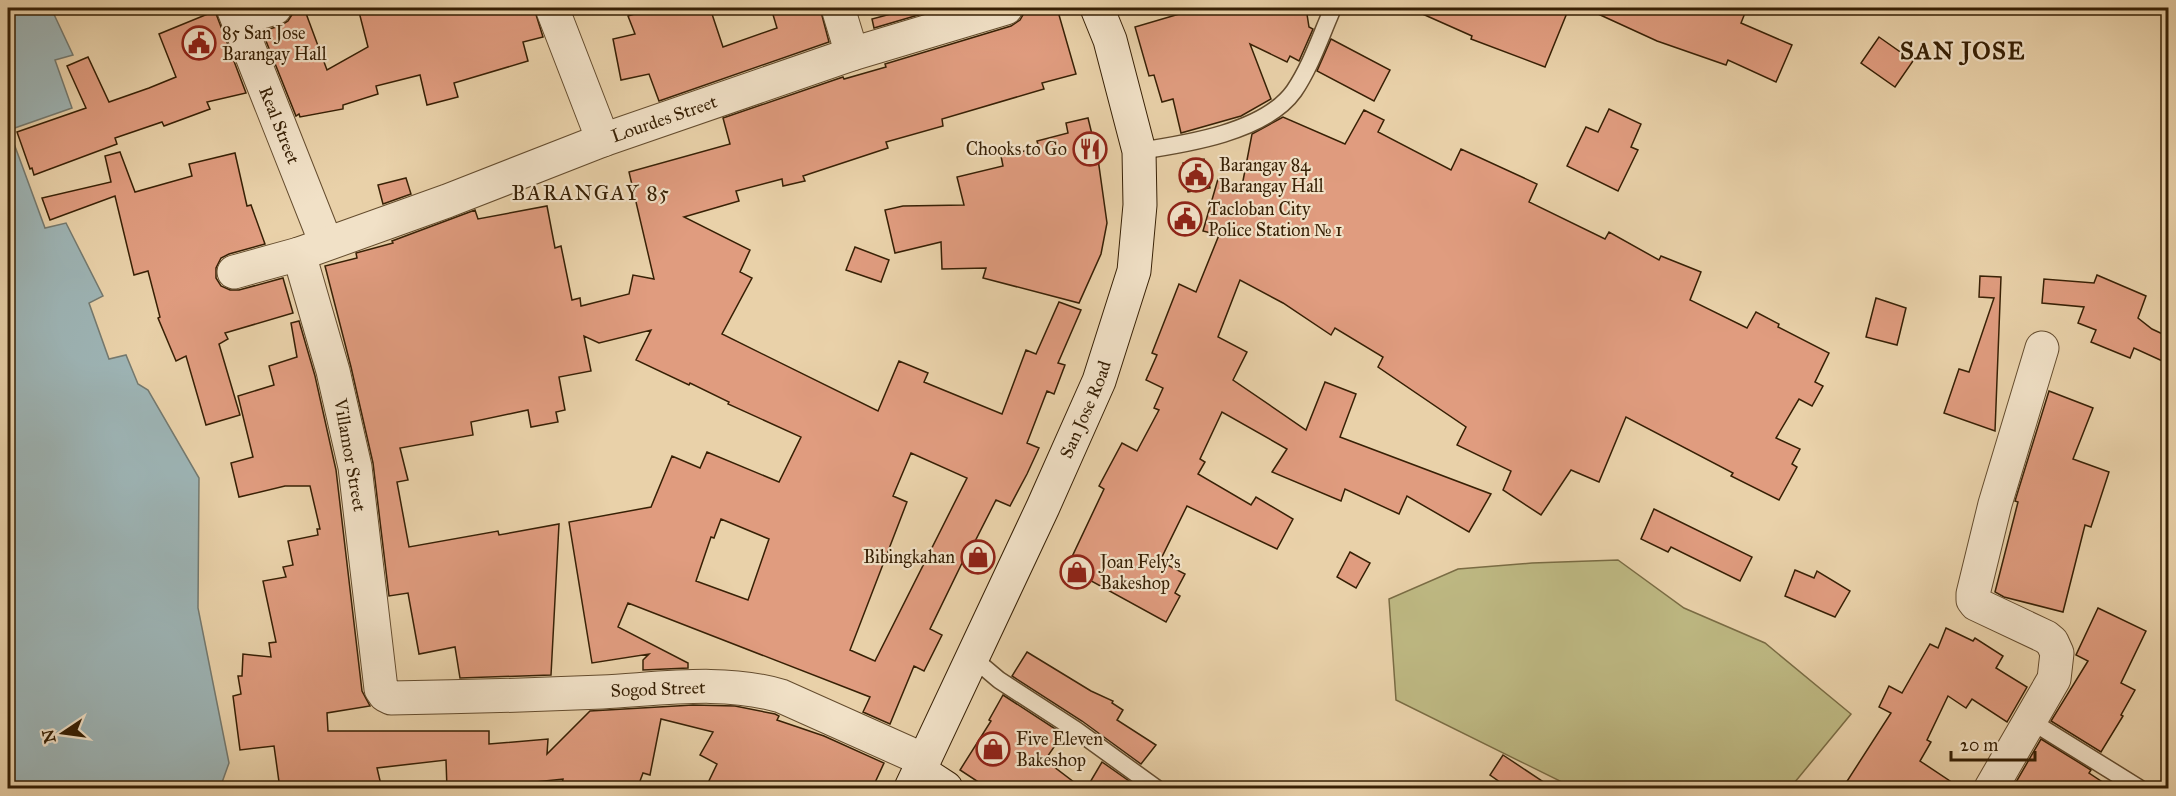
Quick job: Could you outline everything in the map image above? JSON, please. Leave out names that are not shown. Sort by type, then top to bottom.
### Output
[{"type":"street","points":[[236,13],[275,8]]},
{"type":"street","points":[[552,8],[603,140]]},
{"type":"street","points":[[838,8],[852,54]]},
{"type":"street","name":"Lourdes Street","points":[[234,272],[312,248],[447,201],[603,140],[852,54],[1006,8]]},
{"type":"street","name":"San Jose Road","points":[[925,777],[973,658],[1099,381],[1134,271],[1140,175],[1138,150],[1110,40],[1097,8]]},
{"type":"street","name":"Real Street","points":[[236,13],[312,248]]},
{"type":"street","name":"Villamor Street","points":[[312,248],[333,371],[355,467],[381,689]]},
{"type":"street","points":[[1992,789],[2054,679],[2057,652],[2052,642],[1976,604],[1973,600],[1995,504],[2042,348]]},
{"type":"street","name":"Sogod Street","points":[[381,689],[391,698],[502,696],[706,686],[757,689],[781,696],[925,777]]},
{"type":"lane","points":[[1138,150],[1168,147],[1224,133],[1273,112],[1283,104],[1299,83],[1333,8]]},
{"type":"lane","points":[[973,658],[999,680],[1076,730],[1156,789]]},
{"type":"lane","points":[[2031,721],[2139,789]]},
{"type":"shaded area","points":[[1618,560],[1684,608],[1765,643],[1851,714],[1790,788],[1574,788],[1396,700],[1389,599],[1458,569],[1532,563]]},
{"type":"water","points":[[8,8],[51,8],[73,55],[55,60],[72,108],[9,130],[45,228],[66,223],[103,296],[89,303],[109,359],[126,355],[138,384],[148,390],[199,478],[198,608],[229,763],[220,788],[8,788]]},
{"type":"building","points":[[293,8],[304,8],[327,70],[368,47],[358,8],[534,8],[543,37],[523,42],[528,61],[454,83],[458,97],[427,105],[420,75],[376,86],[378,94],[343,105],[343,109],[300,117],[299,114],[296,116],[262,31],[288,21]]},
{"type":"building","points":[[653,8],[710,8],[723,47],[777,28],[771,8],[820,8],[829,42],[659,101],[649,74],[621,80],[613,39],[635,34],[628,16]]},
{"type":"building","points":[[913,8],[942,8],[874,28],[872,19]]},
{"type":"building","points":[[1024,8],[1057,8],[1076,74],[1042,83],[1044,89],[942,119],[943,126],[886,142],[888,148],[803,176],[805,181],[783,186],[782,179],[736,191],[739,201],[684,217],[750,250],[740,272],[752,278],[722,334],[878,411],[899,361],[928,373],[924,382],[1002,414],[1026,350],[1036,354],[1059,302],[1081,310],[1058,363],[1065,365],[1054,394],[1047,391],[1027,443],[1039,448],[1010,506],[996,500],[965,557],[930,629],[942,635],[924,671],[914,666],[890,724],[863,712],[870,697],[628,603],[618,627],[688,663],[688,668],[643,670],[643,660],[649,654],[592,663],[569,522],[651,507],[672,456],[700,468],[707,452],[779,482],[801,437],[728,404],[729,402],[690,383],[689,385],[636,360],[651,330],[599,343],[584,336],[591,371],[559,377],[565,410],[556,412],[558,422],[531,427],[528,410],[471,422],[473,435],[400,448],[408,480],[397,482],[409,547],[498,531],[499,535],[559,524],[551,675],[460,678],[455,647],[419,654],[408,593],[389,596],[373,463],[325,266],[357,258],[356,253],[393,243],[392,241],[475,210],[478,219],[547,206],[555,248],[561,246],[572,300],[580,298],[581,306],[629,294],[633,275],[654,279],[629,172],[730,144],[723,118],[843,77],[844,79],[886,67],[885,64],[1011,26],[1020,20]],"holes":[[[911,453],[967,478],[875,661],[850,650],[907,502],[893,496]],[[721,519],[769,539],[748,600],[696,581],[711,537],[714,538]]]},
{"type":"building","points":[[1184,8],[1306,8],[1309,27],[1313,29],[1299,61],[1290,56],[1287,62],[1250,44],[1271,99],[1241,116],[1181,133],[1173,99],[1162,102],[1154,75],[1149,76],[1135,27],[1186,12]]},
{"type":"building","points":[[1409,8],[1569,8],[1545,67],[1471,39],[1472,36]]},
{"type":"building","points":[[1585,8],[1747,8],[1741,23],[1792,45],[1776,82],[1728,60],[1726,65],[1657,41]]},
{"type":"building","points":[[215,11],[246,93],[207,102],[210,109],[164,126],[162,122],[115,138],[117,144],[34,175],[17,132],[86,108],[67,66],[88,57],[109,102],[149,88],[176,77],[159,34]]},
{"type":"building","points":[[1879,37],[1913,61],[1895,87],[1861,63]]},
{"type":"building","points":[[1331,39],[1390,70],[1374,101],[1317,71]]},
{"type":"building","points":[[1609,109],[1641,124],[1631,147],[1638,150],[1618,191],[1567,166],[1586,127],[1598,132]]},
{"type":"building","points":[[1364,110],[1384,120],[1378,132],[1451,170],[1461,149],[1537,184],[1529,202],[1605,239],[1609,232],[1659,260],[1661,256],[1701,272],[1690,300],[1747,328],[1756,312],[1779,324],[1778,327],[1829,353],[1815,382],[1823,386],[1812,406],[1799,399],[1776,438],[1800,449],[1792,464],[1797,467],[1779,500],[1626,417],[1599,482],[1571,470],[1541,515],[1503,490],[1511,471],[1457,445],[1466,427],[1378,367],[1383,357],[1335,328],[1331,335],[1283,303],[1240,280],[1218,337],[1247,352],[1233,380],[1306,430],[1325,382],[1356,394],[1340,437],[1491,494],[1469,532],[1407,496],[1399,514],[1345,489],[1341,501],[1272,472],[1287,449],[1222,412],[1200,459],[1205,462],[1198,474],[1251,505],[1256,497],[1293,519],[1277,549],[1187,506],[1160,561],[1185,574],[1175,593],[1180,596],[1166,622],[1086,578],[1082,587],[1062,578],[1104,489],[1099,486],[1122,443],[1137,451],[1159,410],[1154,408],[1163,388],[1146,380],[1157,355],[1152,353],[1179,284],[1196,292],[1219,235],[1203,231],[1218,179],[1242,186],[1252,134],[1283,117],[1345,144]]},
{"type":"building","points":[[1088,118],[1098,159],[1107,223],[1101,254],[1079,303],[983,278],[986,268],[942,269],[941,242],[895,253],[885,210],[903,206],[964,205],[957,177],[1003,166],[1001,156],[1039,148],[1037,141],[1068,133],[1066,123]]},
{"type":"building","points":[[120,152],[135,192],[192,176],[189,164],[235,153],[247,206],[251,205],[265,244],[221,258],[216,268],[216,278],[221,286],[230,290],[239,290],[283,278],[293,313],[225,333],[228,339],[219,344],[240,415],[206,425],[186,356],[176,361],[158,318],[160,317],[148,271],[134,275],[115,196],[50,220],[42,198],[111,182],[105,156]]},
{"type":"building","name":"Barangay 84 Barangay Hall","points":[[1204,159],[1210,188],[1188,192],[1183,163]]},
{"type":"building","points":[[406,178],[411,194],[383,204],[378,185]]},
{"type":"building","points":[[855,247],[889,260],[881,282],[846,270]]},
{"type":"building","points":[[2097,275],[2146,296],[2138,318],[2152,329],[2169,337],[2169,364],[2134,348],[2130,358],[2091,342],[2096,330],[2078,323],[2084,307],[2042,303],[2044,279],[2094,283]]},
{"type":"building","points":[[1980,276],[2001,277],[1995,431],[1944,413],[1959,369],[1969,372],[1994,298],[1979,297]]},
{"type":"building","points":[[1876,298],[1906,308],[1897,345],[1866,337]]},
{"type":"building","points":[[299,321],[315,376],[336,470],[362,691],[370,706],[327,713],[328,731],[489,731],[489,744],[548,739],[547,754],[590,711],[693,705],[735,706],[775,714],[779,716],[777,720],[824,736],[884,763],[872,789],[705,789],[717,764],[700,755],[713,732],[661,719],[650,775],[643,773],[637,789],[561,789],[563,779],[497,786],[497,789],[447,789],[446,760],[377,768],[382,789],[280,789],[274,746],[240,750],[233,696],[241,694],[238,676],[242,676],[243,654],[271,657],[269,643],[276,642],[263,581],[286,577],[283,567],[293,565],[288,541],[318,535],[317,529],[320,529],[310,486],[285,486],[239,497],[231,463],[253,457],[238,396],[274,385],[269,366],[297,357],[291,323]]},
{"type":"building","points":[[2049,391],[2093,408],[2073,459],[2109,472],[2091,527],[2085,525],[2063,612],[2004,597],[1995,592],[2018,502],[2015,501]]},
{"type":"building","points":[[1654,509],[1752,557],[1740,581],[1671,547],[1668,552],[1641,539]]},
{"type":"building","points":[[1350,552],[1370,563],[1356,588],[1337,577]]},
{"type":"building","points":[[1795,570],[1814,578],[1817,571],[1850,591],[1835,617],[1785,596]]},
{"type":"building","points":[[2098,608],[2146,631],[2121,683],[2135,690],[2121,715],[2123,716],[2101,752],[2051,721],[2088,661],[2076,655]]},
{"type":"building","points":[[1946,628],[1973,641],[1975,638],[2003,656],[1996,668],[2027,687],[2007,722],[1972,699],[1966,708],[1948,696],[1927,740],[1931,742],[1920,761],[1962,789],[1842,789],[1891,713],[1879,707],[1889,686],[1902,693],[1930,644],[1938,648]]},
{"type":"building","points":[[1027,652],[1091,691],[1113,701],[1112,703],[1123,710],[1117,720],[1156,745],[1141,764],[1082,721],[1012,676]]},
{"type":"building","points":[[1003,695],[1063,734],[1045,760],[1083,789],[989,789],[960,770],[991,721],[989,720]]},
{"type":"building","points":[[2041,739],[2091,770],[2089,773],[2113,789],[2012,789]]},
{"type":"building","points":[[1503,755],[1554,789],[1510,789],[1490,775]]},
{"type":"building","points":[[1102,762],[1129,781],[1124,789],[1086,789]]},
{"type":"place","name":"85 San Jose Barangay Hall","points":[[199,43]]},
{"type":"place","name":"Chooks to Go","points":[[1090,149]]},
{"type":"place","name":"Barangay 84 Barangay Hall","points":[[1196,175]]},
{"type":"place","name":"Tacloban City Police Station № 1","points":[[1185,219]]},
{"type":"place","name":"Bibingkahan","points":[[978,557]]},
{"type":"place","name":"Joan Fely's Bakeshop","points":[[1077,572]]},
{"type":"place","name":"Five Eleven Bakeshop","points":[[993,749]]},
{"type":"district","name":"SAN JOSE","points":[[1963,51]]},
{"type":"district","name":"BARANGAY 85","points":[[591,193]]}]
